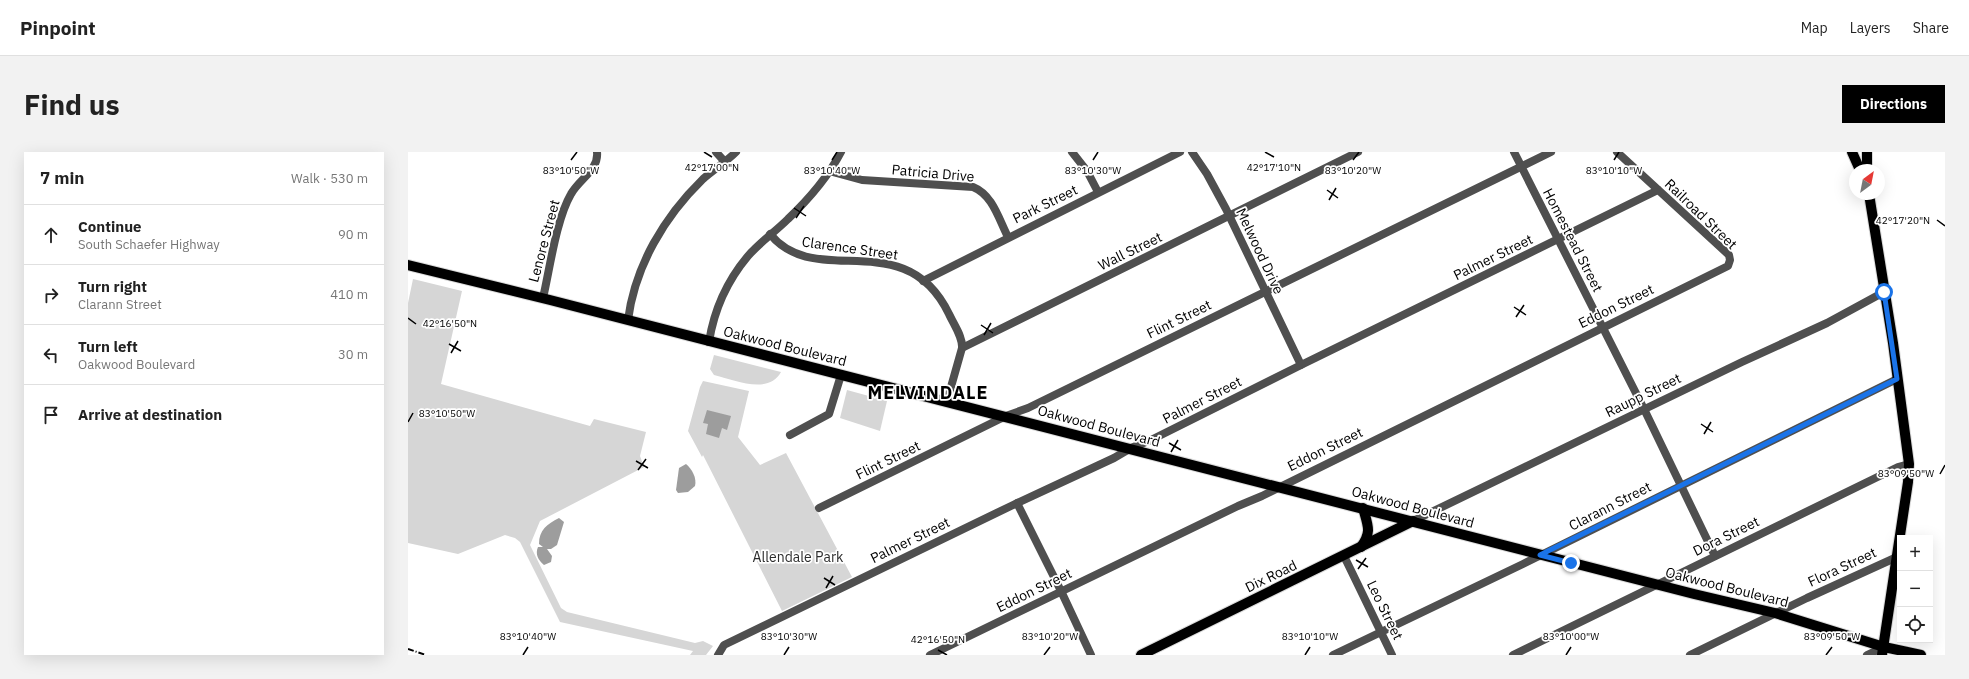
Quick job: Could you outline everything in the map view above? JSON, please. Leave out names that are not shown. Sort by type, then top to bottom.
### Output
[{"type":"main road","points":[[1852,152],[1857,164]]},
{"type":"main road","points":[[1867,152],[1867,164]]},
{"type":"main road","points":[[1870,200],[1909,464],[1908,482],[1900,535]]},
{"type":"main road","name":"Oakwood Boulevard","points":[[408,265],[948,401],[1657,585],[1776,613],[1883,651],[1922,655]]},
{"type":"main road","points":[[1360,548],[1367,538],[1369,529],[1363,508]]},
{"type":"main road","name":"Dix Road","points":[[1142,655],[1413,522]]},
{"type":"main road","points":[[1883,651],[1897,557]]},
{"type":"street","name":"Lenore Street","points":[[543,298],[565,206],[577,184],[594,167],[597,152]]},
{"type":"street","points":[[716,152],[725,162]]},
{"type":"street","points":[[628,320],[630,305],[639,275],[661,231],[689,194],[705,178],[736,152]]},
{"type":"street","points":[[709,342],[716,311],[729,282],[747,257],[803,204],[842,152]]},
{"type":"street","points":[[1072,152],[1087,171],[1098,192]]},
{"type":"street","name":"Park Street","points":[[924,281],[1008,237],[1180,152]]},
{"type":"street","name":"Melwood Drive","points":[[1192,152],[1207,174],[1229,216],[1301,365]]},
{"type":"street","name":"Wall Street","points":[[962,348],[1358,152]]},
{"type":"street","name":"Homestead Street","points":[[1514,152],[1557,240],[1644,409],[1715,556]]},
{"type":"street","name":"Flint Street","points":[[819,508],[1006,416],[1033,406],[1264,291],[1551,152]]},
{"type":"street","name":"Railroad Street","points":[[1617,152],[1729,255],[1730,262]]},
{"type":"street","name":"Patricia Drive","points":[[829,171],[862,180],[973,187],[983,192],[988,198],[1008,237]]},
{"type":"street","name":"Palmer Street","points":[[718,655],[724,645],[1016,503],[1114,458],[1130,448],[1151,440],[1658,190]]},
{"type":"street","name":"Clarence Street","points":[[770,234],[784,248],[800,256],[888,263],[906,270],[924,281],[946,307],[961,339],[962,348]]},
{"type":"street","name":"Eddon Street","points":[[930,655],[1278,487],[1602,328],[1726,267],[1730,262]]},
{"type":"street","name":"Raupp Street","points":[[1413,522],[1644,409],[1827,323],[1884,292]]},
{"type":"street","points":[[948,401],[962,348]]},
{"type":"street","points":[[790,435],[829,414],[841,375]]},
{"type":"street","name":"Clarann Street","points":[[1333,655],[1897,379]]},
{"type":"street","name":"Dora Street","points":[[1513,655],[1898,467],[1909,464]]},
{"type":"street","points":[[1016,503],[1062,591],[1091,655]]},
{"type":"street","name":"Leo Street","points":[[1344,556],[1392,655]]},
{"type":"street","name":"Flora Street","points":[[1690,655],[1897,557]]},
{"type":"street","points":[[1867,655],[1883,651]]},
{"type":"green space","points":[[413,279],[462,291],[441,384],[590,426],[594,419],[646,432],[640,456],[644,467],[540,521],[530,545],[561,608],[567,612],[695,643],[703,641],[713,646],[706,655],[690,655],[693,651],[560,622],[520,542],[515,538],[505,535],[458,554],[408,543],[408,303]]},
{"type":"green space","points":[[714,355],[781,372],[775,379],[768,383],[750,384],[741,382],[714,375],[710,369]]},
{"type":"green space","name":"Allendale Park","points":[[703,381],[749,391],[738,437],[760,465],[786,453],[852,577],[782,611],[703,455],[702,457],[688,431]]},
{"type":"green space","points":[[847,390],[887,401],[880,431],[840,418]]},
{"type":"shaded area","points":[[707,410],[731,416],[727,430],[722,428],[719,438],[706,434],[708,424],[703,423]]},
{"type":"shaded area","points":[[686,464],[694,474],[695,486],[688,492],[678,493],[676,490],[679,468]]},
{"type":"shaded area","points":[[559,518],[564,522],[557,545],[551,549],[547,549],[552,556],[551,562],[544,565],[540,561],[537,554],[538,547],[543,547],[539,544],[540,535],[547,525]]},
{"type":"railway","points":[[408,649],[426,655]]},
{"type":"district","name":"MELVINDALE","points":[[928,393]]},
{"type":"route","points":[[1571,563],[1540,555],[1897,379],[1893,343],[1884,292]]}]
